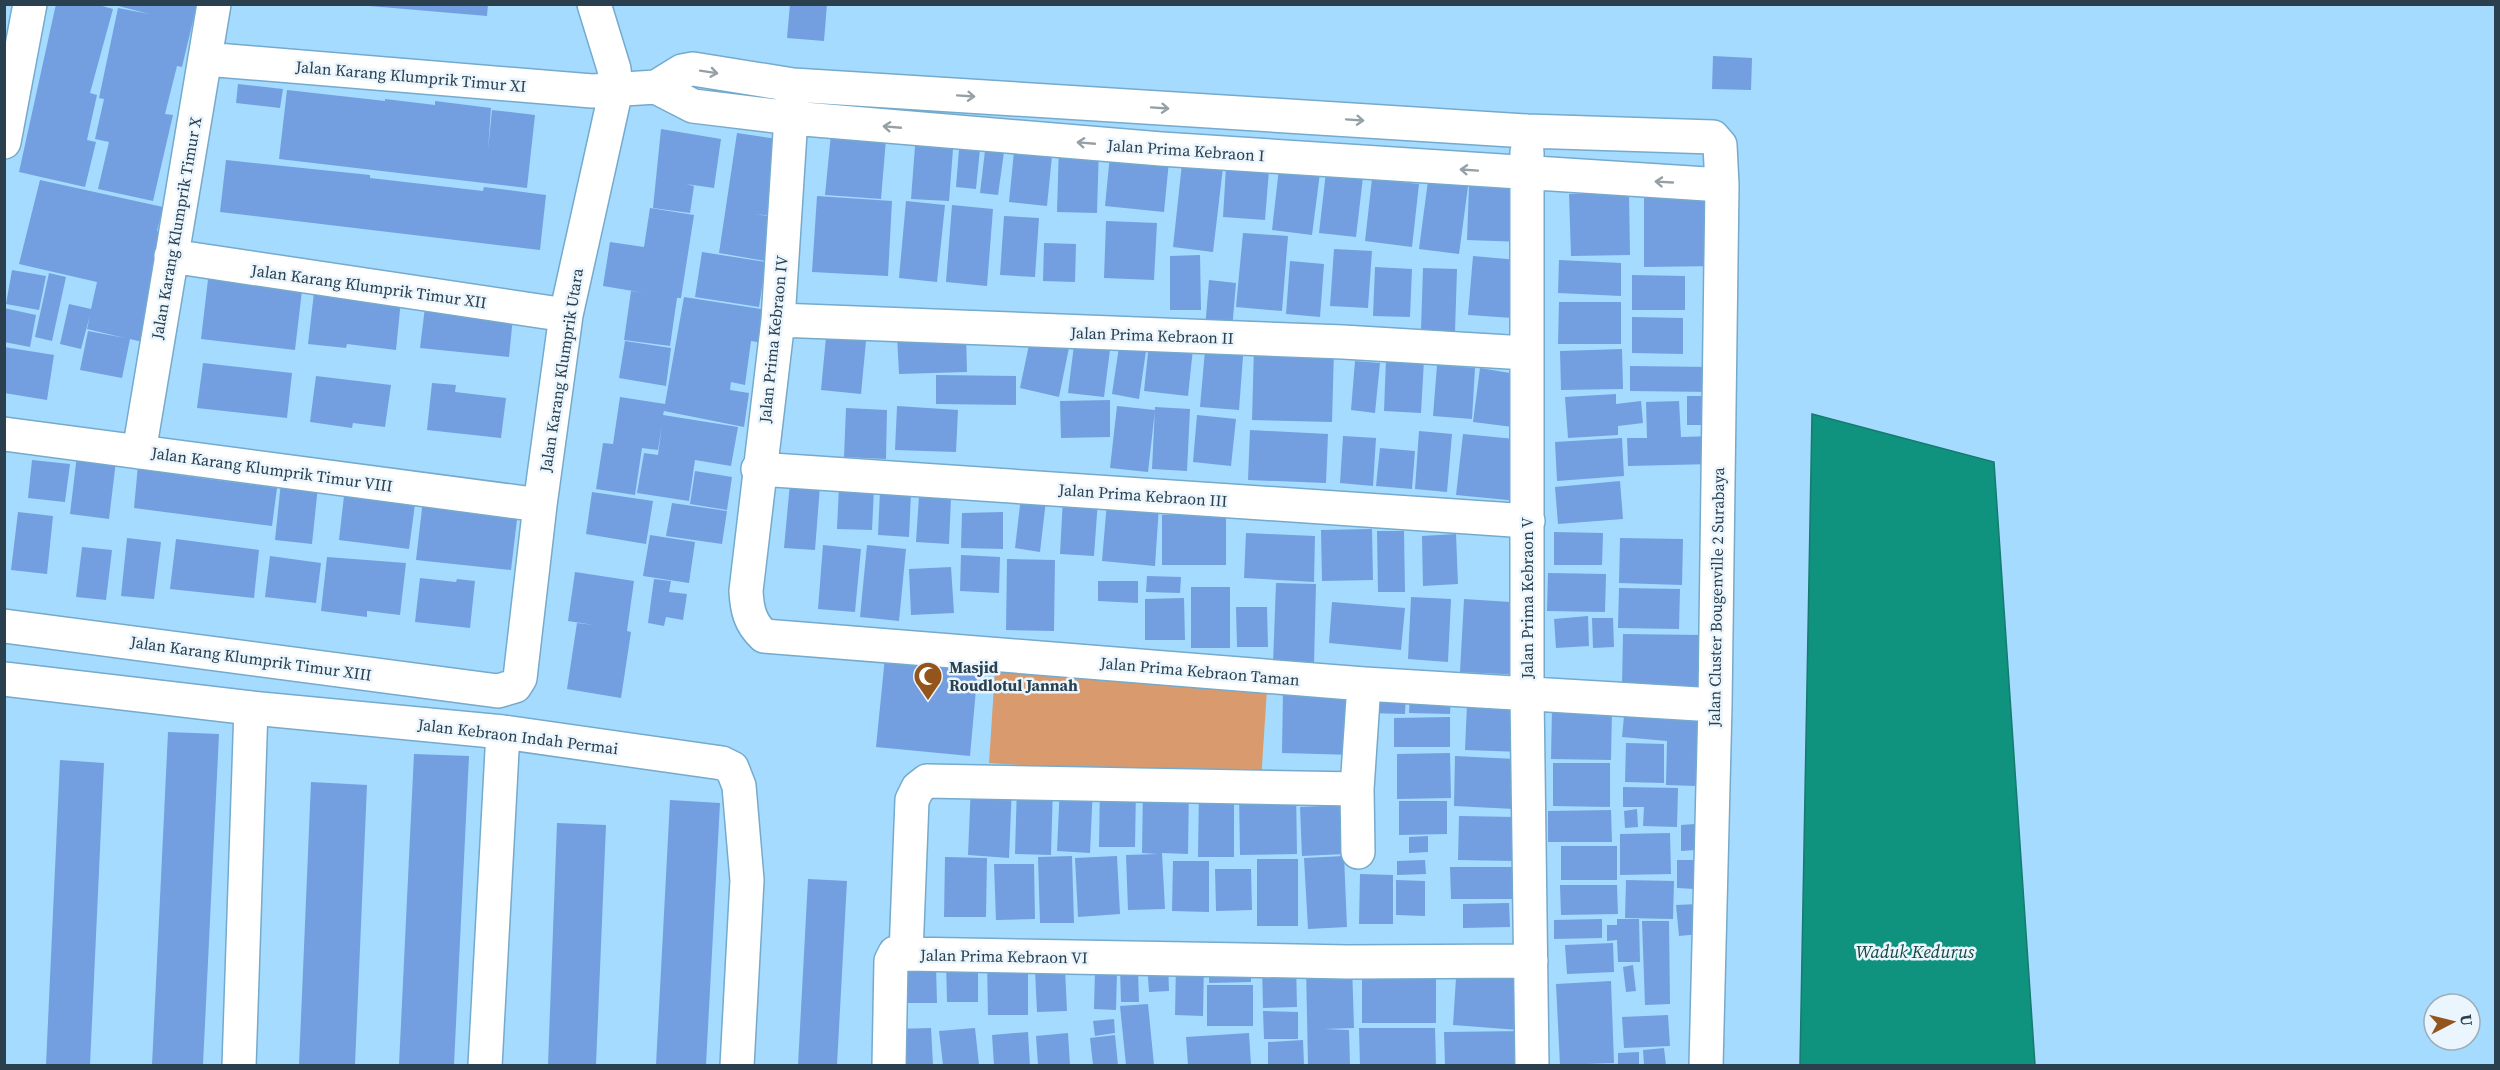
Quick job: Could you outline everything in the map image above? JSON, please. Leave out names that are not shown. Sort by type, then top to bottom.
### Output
[{"type":"street","points":[[4,142],[30,4]]},
{"type":"street","name":"Jalan Karang Klumprik Timur X","points":[[138,452],[214,4]]},
{"type":"street","name":"Jalan Karang Klumprik Utara","points":[[498,691],[515,686],[520,678],[540,505],[566,315],[616,90],[614,69],[594,4]]},
{"type":"street","name":"Jalan Karang Klumprik Timur XI","points":[[205,59],[592,91],[616,90]]},
{"type":"street","points":[[616,90],[656,87],[682,71],[693,69],[793,85],[1527,131]]},
{"type":"street","name":"Jalan Prima Kebraon IV","points":[[746,591],[758,469],[778,320],[793,85]]},
{"type":"street","name":"Jalan Prima Kebraon I","points":[[656,87],[693,106],[792,118],[1172,150],[1722,185]]},
{"type":"street","name":"Jalan Cluster Bougenville 2 Surabaya","points":[[1527,131],[1708,136],[1718,141],[1720,145],[1722,185],[1715,705],[1706,1065]]},
{"type":"street","name":"Jalan Prima Kebraon V","points":[[1527,131],[1527,694],[1532,1065]]},
{"type":"street","name":"Jalan Karang Klumprik Timur XII","points":[[171,256],[566,315]]},
{"type":"street","name":"Jalan Prima Kebraon II","points":[[778,320],[1331,342],[1526,353]]},
{"type":"street","name":"Jalan Karang Klumprik Timur VIII","points":[[4,434],[540,505]]},
{"type":"street","name":"Jalan Prima Kebraon III","points":[[758,469],[1528,521]]},
{"type":"street","name":"Jalan Prima Kebraon Taman","points":[[746,591],[747,612],[755,628],[764,636],[1364,684],[1715,705]]},
{"type":"street","name":"Jalan Karang Klumprik Timur XIII","points":[[4,626],[498,691]]},
{"type":"street","name":"Jalan Kebraon Indah Permai","points":[[4,679],[250,708],[503,732],[722,763],[732,768],[739,786],[747,880],[737,1065]]},
{"type":"street","points":[[1358,852],[1357,789],[1364,684]]},
{"type":"street","points":[[239,1065],[250,708]]},
{"type":"street","points":[[484,1065],[503,732]]},
{"type":"street","name":"Jalan Prima Kebraon VI","points":[[1357,789],[927,781],[918,788],[912,800],[906,954],[1348,962],[1531,961]]},
{"type":"street","points":[[889,1065],[891,961],[895,953],[906,954]]},
{"type":"shaded area","points":[[995,671],[1267,689],[1261,781],[989,763]]},
{"type":"water","name":"Waduk Kedurus","points":[[1812,414],[1994,462],[2035,1065],[1800,1065]]},
{"type":"building","points":[[56,4],[95,4],[113,9],[90,93],[97,95],[87,140],[96,142],[85,187],[19,172]]},
{"type":"building","points":[[111,4],[197,4],[182,67],[177,66],[165,114],[173,115],[153,201],[98,189],[109,142],[95,139],[104,99],[99,98],[118,8],[149,14]]},
{"type":"building","points":[[346,4],[488,4],[487,16]]},
{"type":"building","points":[[790,4],[827,4],[824,41],[787,38]]},
{"type":"building","points":[[1713,56],[1752,58],[1751,90],[1712,89]]},
{"type":"building","points":[[238,84],[283,89],[280,108],[236,103]]},
{"type":"building","points":[[287,90],[385,101],[385,99],[435,105],[435,101],[491,108],[488,150],[492,110],[535,115],[527,188],[279,159]]},
{"type":"building","points":[[661,129],[721,139],[714,188],[686,184],[694,186],[690,213],[653,208]]},
{"type":"building","points":[[737,133],[784,140],[774,216],[756,214],[773,217],[766,261],[719,253]]},
{"type":"building","points":[[916,133],[954,136],[949,201],[911,199]]},
{"type":"building","points":[[831,134],[886,139],[881,199],[825,195]]},
{"type":"building","points":[[960,137],[981,139],[976,189],[956,187]]},
{"type":"building","points":[[1015,141],[1053,146],[1047,206],[1009,202]]},
{"type":"building","points":[[986,142],[1005,145],[998,195],[980,193]]},
{"type":"building","points":[[1059,145],[1099,146],[1097,213],[1057,212]]},
{"type":"building","points":[[1183,154],[1224,159],[1213,252],[1173,247]]},
{"type":"building","points":[[1110,155],[1169,161],[1164,212],[1105,206]]},
{"type":"building","points":[[226,160],[370,175],[370,178],[483,191],[484,187],[546,195],[540,250],[220,212]]},
{"type":"building","points":[[1226,167],[1269,170],[1265,220],[1223,217]]},
{"type":"building","points":[[1279,168],[1320,173],[1312,235],[1272,230]]},
{"type":"building","points":[[1326,172],[1363,177],[1356,237],[1319,233]]},
{"type":"building","points":[[1429,173],[1469,179],[1459,254],[1419,249]]},
{"type":"building","points":[[1372,179],[1419,184],[1412,247],[1365,241]]},
{"type":"building","points":[[40,180],[163,207],[157,231],[174,235],[151,344],[130,339],[122,378],[80,370],[88,331],[125,338],[87,329],[90,315],[81,349],[60,344],[69,304],[91,309],[97,282],[19,264]]},
{"type":"building","points":[[1469,186],[1524,188],[1523,242],[1467,240]]},
{"type":"building","points":[[1629,193],[1630,255],[1571,256],[1569,194]]},
{"type":"building","points":[[817,196],[892,201],[888,276],[812,272]]},
{"type":"building","points":[[1644,197],[1718,197],[1719,266],[1644,267]]},
{"type":"building","points":[[906,201],[945,205],[937,282],[899,278]]},
{"type":"building","points":[[952,205],[993,209],[987,286],[946,282]]},
{"type":"building","points":[[650,208],[694,215],[681,298],[677,298],[670,346],[624,340],[631,291],[645,293],[603,286],[610,242],[644,247]]},
{"type":"building","points":[[1004,216],[1039,218],[1035,277],[1000,275]]},
{"type":"building","points":[[1106,221],[1157,223],[1154,280],[1104,278]]},
{"type":"building","points":[[1243,233],[1288,236],[1282,311],[1236,307]]},
{"type":"building","points":[[1044,243],[1076,244],[1075,282],[1043,281]]},
{"type":"building","points":[[1334,249],[1372,251],[1368,308],[1330,306]]},
{"type":"building","points":[[702,252],[766,262],[759,307],[695,297]]},
{"type":"building","points":[[1200,255],[1201,310],[1170,310],[1170,256]]},
{"type":"building","points":[[1473,256],[1518,260],[1513,318],[1468,315]]},
{"type":"building","points":[[1559,260],[1621,263],[1621,296],[1558,293]]},
{"type":"building","points":[[1290,261],[1324,264],[1320,317],[1286,314]]},
{"type":"building","points":[[1375,267],[1412,269],[1410,317],[1373,316]]},
{"type":"building","points":[[1423,268],[1457,269],[1455,332],[1421,330]]},
{"type":"building","points":[[12,270],[46,276],[39,310],[6,304]]},
{"type":"building","points":[[209,271],[303,282],[295,350],[201,339]]},
{"type":"building","points":[[49,273],[66,277],[52,341],[35,337]]},
{"type":"building","points":[[1632,275],[1685,276],[1685,310],[1632,310]]},
{"type":"building","points":[[1209,280],[1236,283],[1232,330],[1205,329]]},
{"type":"building","points":[[315,284],[401,300],[396,350],[347,344],[346,348],[308,344]]},
{"type":"building","points":[[684,297],[768,310],[763,343],[751,341],[745,385],[731,382],[730,390],[749,393],[744,427],[664,411],[663,415],[738,427],[731,466],[695,460],[689,501],[637,493],[644,453],[658,455],[662,424],[658,450],[642,448],[635,495],[596,489],[603,443],[613,444],[620,397],[665,404]]},
{"type":"building","points":[[1559,302],[1621,302],[1621,344],[1558,344]]},
{"type":"building","points":[[425,307],[513,317],[509,357],[420,348]]},
{"type":"building","points":[[4,308],[36,315],[30,347],[4,342]]},
{"type":"building","points":[[1632,317],[1683,318],[1683,354],[1632,353]]},
{"type":"building","points":[[966,333],[967,372],[899,374],[897,335]]},
{"type":"building","points":[[1150,334],[1194,339],[1188,396],[1144,391]]},
{"type":"building","points":[[1031,335],[1070,343],[1059,397],[1020,388]]},
{"type":"building","points":[[826,337],[866,341],[861,394],[821,390]]},
{"type":"building","points":[[1075,337],[1111,342],[1104,397],[1068,393]]},
{"type":"building","points":[[1206,339],[1244,343],[1239,410],[1200,407]]},
{"type":"building","points":[[1120,340],[1147,344],[1139,399],[1112,394]]},
{"type":"building","points":[[625,341],[671,348],[666,386],[619,378]]},
{"type":"building","points":[[1254,346],[1334,349],[1332,422],[1252,420]]},
{"type":"building","points":[[4,347],[54,355],[47,400],[4,393]]},
{"type":"building","points":[[1622,349],[1623,389],[1561,390],[1560,351]]},
{"type":"building","points":[[1386,359],[1424,360],[1421,413],[1384,411]]},
{"type":"building","points":[[1355,361],[1380,363],[1375,413],[1351,410]]},
{"type":"building","points":[[203,363],[292,373],[287,418],[197,408]]},
{"type":"building","points":[[1437,365],[1475,368],[1472,419],[1433,416]]},
{"type":"building","points":[[1630,366],[1712,367],[1712,392],[1630,391]]},
{"type":"building","points":[[1480,368],[1522,375],[1521,428],[1473,422]]},
{"type":"building","points":[[936,375],[1016,376],[1016,405],[936,404]]},
{"type":"building","points":[[316,376],[391,385],[385,427],[353,423],[352,428],[310,422]]},
{"type":"building","points":[[432,383],[456,385],[455,392],[506,398],[501,438],[427,430]]},
{"type":"building","points":[[1616,394],[1616,404],[1641,401],[1643,423],[1618,426],[1618,435],[1568,438],[1565,397]]},
{"type":"building","points":[[1687,396],[1709,396],[1709,425],[1687,425]]},
{"type":"building","points":[[1110,400],[1110,437],[1061,438],[1060,401]]},
{"type":"building","points":[[1679,401],[1681,437],[1713,436],[1713,464],[1628,466],[1627,438],[1647,438],[1646,402]]},
{"type":"building","points":[[897,406],[958,410],[956,452],[895,450]]},
{"type":"building","points":[[1117,406],[1155,410],[1148,472],[1110,468]]},
{"type":"building","points":[[1155,407],[1190,409],[1187,471],[1152,469]]},
{"type":"building","points":[[846,408],[887,410],[886,459],[844,457]]},
{"type":"building","points":[[1197,415],[1236,419],[1231,466],[1193,462]]},
{"type":"building","points":[[1250,430],[1328,434],[1326,483],[1248,480]]},
{"type":"building","points":[[1419,431],[1452,434],[1447,492],[1415,489]]},
{"type":"building","points":[[1463,434],[1525,440],[1518,501],[1456,495]]},
{"type":"building","points":[[1343,436],[1376,438],[1373,486],[1340,483]]},
{"type":"building","points":[[1622,438],[1624,476],[1557,481],[1555,442]]},
{"type":"building","points":[[1380,448],[1415,451],[1412,489],[1376,486]]},
{"type":"building","points":[[77,455],[116,461],[109,519],[70,514]]},
{"type":"building","points":[[32,460],[70,464],[65,502],[28,498]]},
{"type":"building","points":[[138,465],[178,470],[178,475],[277,488],[272,526],[134,508]]},
{"type":"building","points":[[695,471],[732,477],[727,510],[690,504]]},
{"type":"building","points":[[1620,481],[1623,519],[1558,524],[1555,487]]},
{"type":"building","points":[[281,482],[318,486],[312,544],[275,540]]},
{"type":"building","points":[[790,483],[820,486],[815,550],[784,548]]},
{"type":"building","points":[[839,486],[874,488],[872,530],[837,529]]},
{"type":"building","points":[[880,491],[911,493],[909,537],[878,535]]},
{"type":"building","points":[[592,492],[653,501],[646,544],[586,534]]},
{"type":"building","points":[[344,496],[415,504],[409,549],[339,540]]},
{"type":"building","points":[[919,496],[951,498],[949,544],[916,542]]},
{"type":"building","points":[[1021,497],[1046,500],[1040,552],[1015,548]]},
{"type":"building","points":[[1063,498],[1098,500],[1094,556],[1060,554]]},
{"type":"building","points":[[423,500],[518,511],[511,570],[416,560]]},
{"type":"building","points":[[1107,502],[1159,506],[1155,566],[1102,561]]},
{"type":"building","points":[[672,503],[727,511],[722,544],[666,536]]},
{"type":"building","points":[[18,512],[53,516],[47,574],[11,570]]},
{"type":"building","points":[[1003,512],[1003,549],[961,548],[962,513]]},
{"type":"building","points":[[1162,515],[1226,515],[1226,565],[1162,565]]},
{"type":"building","points":[[1372,529],[1373,580],[1322,581],[1321,530]]},
{"type":"building","points":[[1377,531],[1404,531],[1405,592],[1378,592]]},
{"type":"building","points":[[1554,532],[1603,533],[1602,565],[1554,565]]},
{"type":"building","points":[[1246,533],[1315,536],[1314,582],[1244,578]]},
{"type":"building","points":[[1456,534],[1458,584],[1423,586],[1422,536]]},
{"type":"building","points":[[650,535],[695,542],[689,583],[643,576]]},
{"type":"building","points":[[127,538],[161,542],[154,599],[121,596]]},
{"type":"building","points":[[1620,538],[1683,539],[1682,585],[1619,583]]},
{"type":"building","points":[[176,539],[259,550],[254,598],[170,589]]},
{"type":"building","points":[[823,545],[861,549],[855,612],[818,609]]},
{"type":"building","points":[[867,545],[906,549],[899,621],[860,617]]},
{"type":"building","points":[[82,547],[112,550],[106,600],[76,597]]},
{"type":"building","points":[[961,555],[1000,557],[999,593],[960,591]]},
{"type":"building","points":[[270,556],[321,563],[316,603],[265,597]]},
{"type":"building","points":[[327,557],[406,563],[400,615],[367,611],[367,617],[321,611]]},
{"type":"building","points":[[1007,559],[1055,560],[1054,631],[1006,630]]},
{"type":"building","points":[[951,567],[954,613],[911,615],[909,569]]},
{"type":"building","points":[[575,572],[634,581],[627,631],[631,632],[621,698],[567,689],[577,623],[594,625],[568,621]]},
{"type":"building","points":[[1548,573],[1606,574],[1605,612],[1547,611]]},
{"type":"building","points":[[1147,576],[1181,577],[1180,593],[1146,592]]},
{"type":"building","points":[[420,578],[456,582],[457,579],[475,581],[470,628],[415,622]]},
{"type":"building","points":[[654,579],[671,581],[669,592],[687,594],[683,620],[666,617],[664,626],[648,623]]},
{"type":"building","points":[[1098,581],[1138,581],[1138,603],[1098,601]]},
{"type":"building","points":[[1276,583],[1316,584],[1314,665],[1273,664]]},
{"type":"building","points":[[1191,587],[1230,587],[1230,648],[1191,648]]},
{"type":"building","points":[[1619,588],[1680,589],[1679,629],[1618,628]]},
{"type":"building","points":[[1411,597],[1451,599],[1448,662],[1408,659]]},
{"type":"building","points":[[1184,598],[1185,640],[1145,640],[1145,599]]},
{"type":"building","points":[[1464,599],[1527,603],[1523,675],[1460,672]]},
{"type":"building","points":[[1332,602],[1405,608],[1401,650],[1329,643]]},
{"type":"building","points":[[1236,607],[1267,607],[1268,647],[1237,647]]},
{"type":"building","points":[[1588,616],[1589,646],[1556,648],[1554,619]]},
{"type":"building","points":[[1592,618],[1613,618],[1614,647],[1593,648]]},
{"type":"building","points":[[1623,634],[1702,635],[1700,687],[1622,686]]},
{"type":"building","name":"Masjid Roudlotul Jannah","points":[[886,647],[979,656],[970,756],[876,747]]},
{"type":"building","points":[[1283,691],[1357,693],[1355,755],[1282,753]]},
{"type":"building","points":[[1368,691],[1406,692],[1405,714],[1367,713]]},
{"type":"building","points":[[1410,693],[1451,694],[1450,714],[1409,713]]},
{"type":"building","points":[[1467,704],[1524,707],[1522,752],[1465,750]]},
{"type":"building","points":[[1552,708],[1612,709],[1611,760],[1551,759]]},
{"type":"building","points":[[1624,716],[1698,721],[1696,786],[1666,785],[1667,741],[1622,737]]},
{"type":"building","points":[[1450,717],[1450,747],[1394,747],[1394,718]]},
{"type":"building","points":[[168,732],[219,734],[203,1065],[152,1065]]},
{"type":"building","points":[[1626,743],[1664,744],[1664,783],[1625,782]]},
{"type":"building","points":[[1450,753],[1451,798],[1397,799],[1397,754]]},
{"type":"building","points":[[414,754],[469,756],[454,1065],[399,1065]]},
{"type":"building","points":[[1455,756],[1515,759],[1514,809],[1454,806]]},
{"type":"building","points":[[60,760],[104,763],[90,1065],[46,1065]]},
{"type":"building","points":[[1553,763],[1610,763],[1610,807],[1553,806]]},
{"type":"building","points":[[311,782],[367,785],[355,1065],[299,1065]]},
{"type":"building","points":[[971,784],[1012,786],[1009,858],[968,855]]},
{"type":"building","points":[[1017,785],[1053,786],[1051,855],[1015,854]]},
{"type":"building","points":[[1060,785],[1093,786],[1090,853],[1057,851]]},
{"type":"building","points":[[1100,785],[1136,786],[1135,847],[1099,847]]},
{"type":"building","points":[[1143,786],[1189,786],[1188,854],[1162,853],[1165,909],[1128,910],[1126,855],[1158,854],[1142,853]]},
{"type":"building","points":[[1623,787],[1678,788],[1677,827],[1643,826],[1644,807],[1623,807]]},
{"type":"building","points":[[1199,788],[1234,789],[1234,857],[1198,857]]},
{"type":"building","points":[[1296,789],[1297,854],[1240,855],[1239,790]]},
{"type":"building","points":[[670,800],[720,803],[706,1065],[656,1065]]},
{"type":"building","points":[[1399,801],[1447,801],[1447,834],[1399,835]]},
{"type":"building","points":[[1344,805],[1346,854],[1302,856],[1300,807]]},
{"type":"building","points":[[1637,809],[1638,827],[1625,828],[1624,811]]},
{"type":"building","points":[[1611,810],[1612,842],[1548,842],[1548,811]]},
{"type":"building","points":[[1459,816],[1515,817],[1515,861],[1458,860]]},
{"type":"building","points":[[557,823],[606,825],[596,1065],[548,1065]]},
{"type":"building","points":[[1695,824],[1696,850],[1681,851],[1681,825]]},
{"type":"building","points":[[1670,833],[1671,874],[1620,875],[1620,834]]},
{"type":"building","points":[[1428,836],[1428,852],[1409,853],[1409,837]]},
{"type":"building","points":[[1561,846],[1617,846],[1617,880],[1561,880]]},
{"type":"building","points":[[1072,856],[1074,923],[1040,923],[1038,857]]},
{"type":"building","points":[[1117,856],[1120,914],[1078,917],[1075,858]]},
{"type":"building","points":[[1344,856],[1347,927],[1308,929],[1304,858]]},
{"type":"building","points":[[945,857],[987,858],[986,917],[944,917]]},
{"type":"building","points":[[1257,859],[1298,859],[1298,926],[1257,926]]},
{"type":"building","points":[[1425,860],[1426,874],[1397,875],[1397,861]]},
{"type":"building","points":[[1677,860],[1694,860],[1694,889],[1677,888]]},
{"type":"building","points":[[1173,861],[1209,861],[1209,912],[1172,911]]},
{"type":"building","points":[[994,864],[1034,864],[1035,919],[996,920]]},
{"type":"building","points":[[1450,867],[1515,867],[1515,899],[1451,899]]},
{"type":"building","points":[[1215,869],[1251,869],[1252,910],[1216,911]]},
{"type":"building","points":[[1360,874],[1393,875],[1393,924],[1359,924]]},
{"type":"building","points":[[808,879],[847,881],[837,1065],[798,1065]]},
{"type":"building","points":[[1396,880],[1425,881],[1425,916],[1396,915]]},
{"type":"building","points":[[1626,880],[1674,881],[1673,919],[1625,918]]},
{"type":"building","points":[[1560,885],[1617,885],[1618,914],[1561,915]]},
{"type":"building","points":[[1509,903],[1510,927],[1463,928],[1463,904]]},
{"type":"building","points":[[1698,904],[1700,934],[1679,936],[1676,905]]},
{"type":"building","points":[[1602,919],[1602,938],[1554,939],[1554,920]]},
{"type":"building","points":[[1617,919],[1639,919],[1640,962],[1618,962],[1617,940],[1607,941],[1607,925],[1617,925]]},
{"type":"building","points":[[1642,921],[1669,921],[1670,1004],[1645,1005]]},
{"type":"building","points":[[1613,943],[1614,972],[1567,974],[1565,945]]},
{"type":"building","points":[[987,958],[1028,958],[1028,1015],[988,1015]]},
{"type":"building","points":[[1168,960],[1169,991],[1149,992],[1147,962]]},
{"type":"building","points":[[946,961],[978,961],[978,1002],[947,1002]]},
{"type":"building","points":[[1176,962],[1204,962],[1203,1016],[1175,1015]]},
{"type":"building","points":[[1209,962],[1251,962],[1251,982],[1209,983]]},
{"type":"building","points":[[1296,963],[1297,1007],[1263,1008],[1262,964]]},
{"type":"building","points":[[1457,963],[1523,968],[1519,1030],[1453,1025]]},
{"type":"building","points":[[1352,964],[1354,1028],[1324,1029],[1349,1030],[1350,1065],[1308,1065],[1306,965]]},
{"type":"building","points":[[1633,965],[1636,991],[1626,992],[1623,967]]},
{"type":"building","points":[[936,966],[937,1003],[893,1003],[893,967]]},
{"type":"building","points":[[1362,968],[1436,968],[1436,1023],[1362,1023]]},
{"type":"building","points":[[1065,969],[1067,1011],[1037,1012],[1035,970]]},
{"type":"building","points":[[1120,969],[1138,969],[1139,1002],[1121,1002]]},
{"type":"building","points":[[1095,970],[1117,971],[1116,1010],[1094,1009]]},
{"type":"building","points":[[1611,981],[1614,1063],[1560,1065],[1556,984]]},
{"type":"building","points":[[1207,985],[1253,985],[1253,1026],[1207,1026]]},
{"type":"building","points":[[1148,1004],[1154,1065],[1126,1065],[1120,1006]]},
{"type":"building","points":[[1263,1011],[1298,1012],[1298,1039],[1264,1039]]},
{"type":"building","points":[[1668,1015],[1670,1046],[1624,1048],[1622,1017]]},
{"type":"building","points":[[1114,1019],[1115,1033],[1095,1036],[1093,1021]]},
{"type":"building","points":[[931,1028],[933,1065],[895,1065],[894,1029]]},
{"type":"building","points":[[975,1028],[979,1065],[943,1065],[939,1031]]},
{"type":"building","points":[[1359,1028],[1435,1028],[1436,1065],[1360,1065]]},
{"type":"building","points":[[1527,1031],[1528,1065],[1445,1065],[1444,1032]]},
{"type":"building","points":[[1028,1032],[1030,1065],[994,1065],[992,1035]]},
{"type":"building","points":[[1068,1033],[1070,1065],[1038,1065],[1036,1036]]},
{"type":"building","points":[[1249,1033],[1251,1065],[1188,1065],[1186,1037]]},
{"type":"building","points":[[1115,1035],[1118,1065],[1093,1065],[1090,1038]]},
{"type":"building","points":[[1303,1040],[1304,1065],[1268,1065],[1268,1042]]},
{"type":"building","points":[[1664,1048],[1666,1065],[1644,1065],[1643,1050]]},
{"type":"building","points":[[1639,1052],[1639,1065],[1618,1065],[1618,1053]]},
{"type":"place","name":"Masjid Roudlotul Jannah","points":[[928,702]]}]
